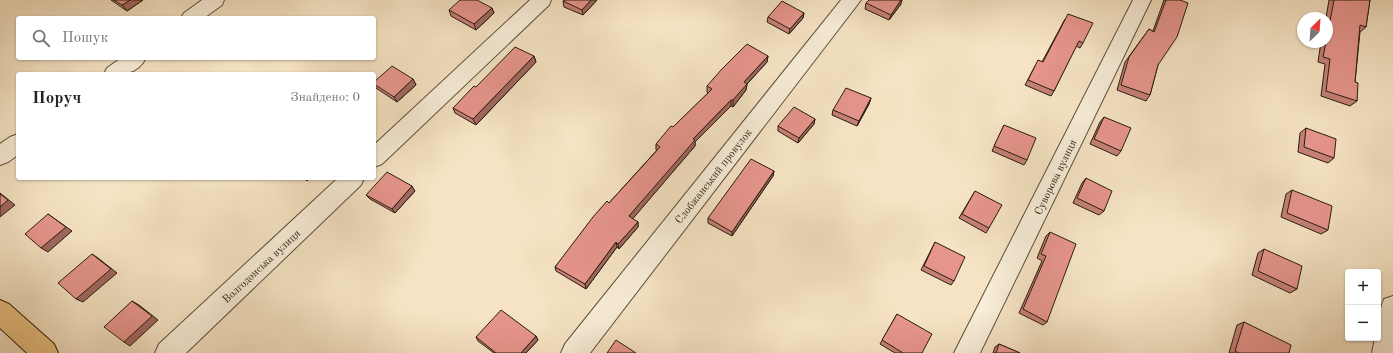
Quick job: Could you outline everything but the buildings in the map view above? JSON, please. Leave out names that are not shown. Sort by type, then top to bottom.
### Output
[{"type":"main road","points":[[0,312],[45,353]]},
{"type":"street","points":[[194,16],[216,0]]},
{"type":"street","points":[[376,156],[542,0]]},
{"type":"street","name":"Слобжанський провулок","points":[[574,353],[852,0]]},
{"type":"street","name":"Суворова вулиця","points":[[967,353],[1142,0]]},
{"type":"street","points":[[117,72],[133,60]]},
{"type":"street","points":[[0,156],[16,144]]},
{"type":"street","name":"Волгодонська вулиця","points":[[168,353],[351,180]]},
{"type":"street","points":[[1385,353],[1393,307]]}]
